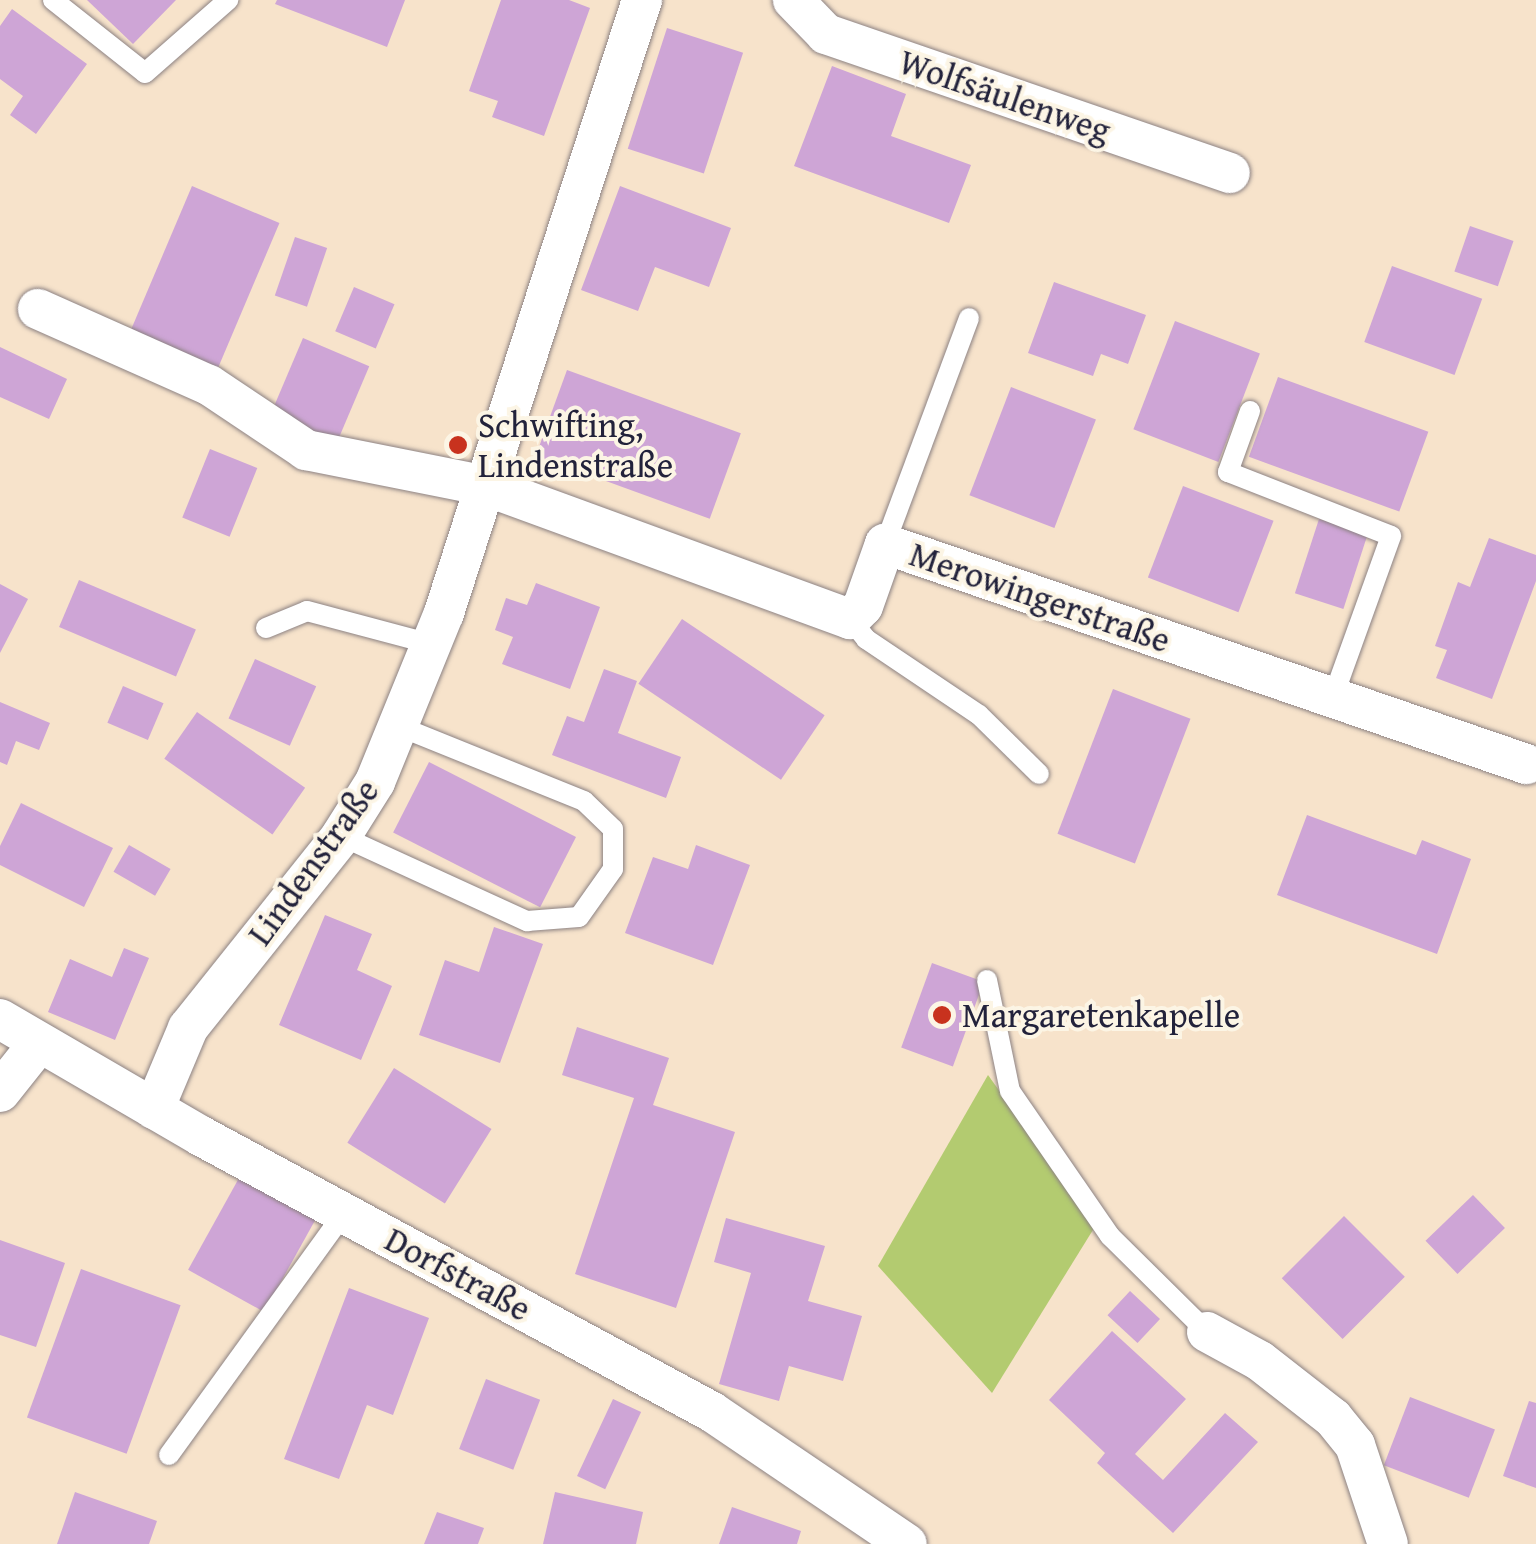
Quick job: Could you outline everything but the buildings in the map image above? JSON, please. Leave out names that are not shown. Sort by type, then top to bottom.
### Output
[{"type":"street","name":"Lindenstraße","points":[[154,1109],[188,1028],[341,836],[375,782],[432,644],[486,486],[642,0]]},
{"type":"street","name":"Wolfsäulenweg","points":[[792,0],[826,34],[1230,173]]},
{"type":"street","points":[[38,309],[209,385],[306,450],[486,486],[850,619]]},
{"type":"street","name":"Merowingerstraße","points":[[850,619],[862,606],[885,544],[1333,698],[1533,756]]},
{"type":"street","name":"Dorfstraße","points":[[0,1019],[154,1109],[712,1412],[907,1544]]},
{"type":"street","points":[[0,1092],[38,1043]]},
{"type":"street","points":[[1208,1332],[1260,1360],[1344,1432],[1355,1445],[1388,1544]]},
{"type":"lane","points":[[52,0],[145,73],[228,0]]},
{"type":"lane","points":[[885,544],[970,318]]},
{"type":"lane","points":[[1250,411],[1228,472],[1391,536],[1333,698]]},
{"type":"lane","points":[[266,628],[307,611],[432,644]]},
{"type":"lane","points":[[850,619],[879,649],[979,715],[1039,774]]},
{"type":"lane","points":[[341,836],[527,921],[578,916],[613,869],[613,829],[584,801],[398,726]]},
{"type":"lane","points":[[987,980],[1010,1091],[1110,1236],[1208,1332]]},
{"type":"lane","points":[[170,1455],[344,1213]]},
{"type":"green space","points":[[988,1075],[1096,1225],[992,1393],[878,1266]]},
{"type":"place","name":"Schwifting, Lindenstraße","points":[[458,445]]},
{"type":"place","name":"Margaretenkapelle","points":[[942,1015]]}]
